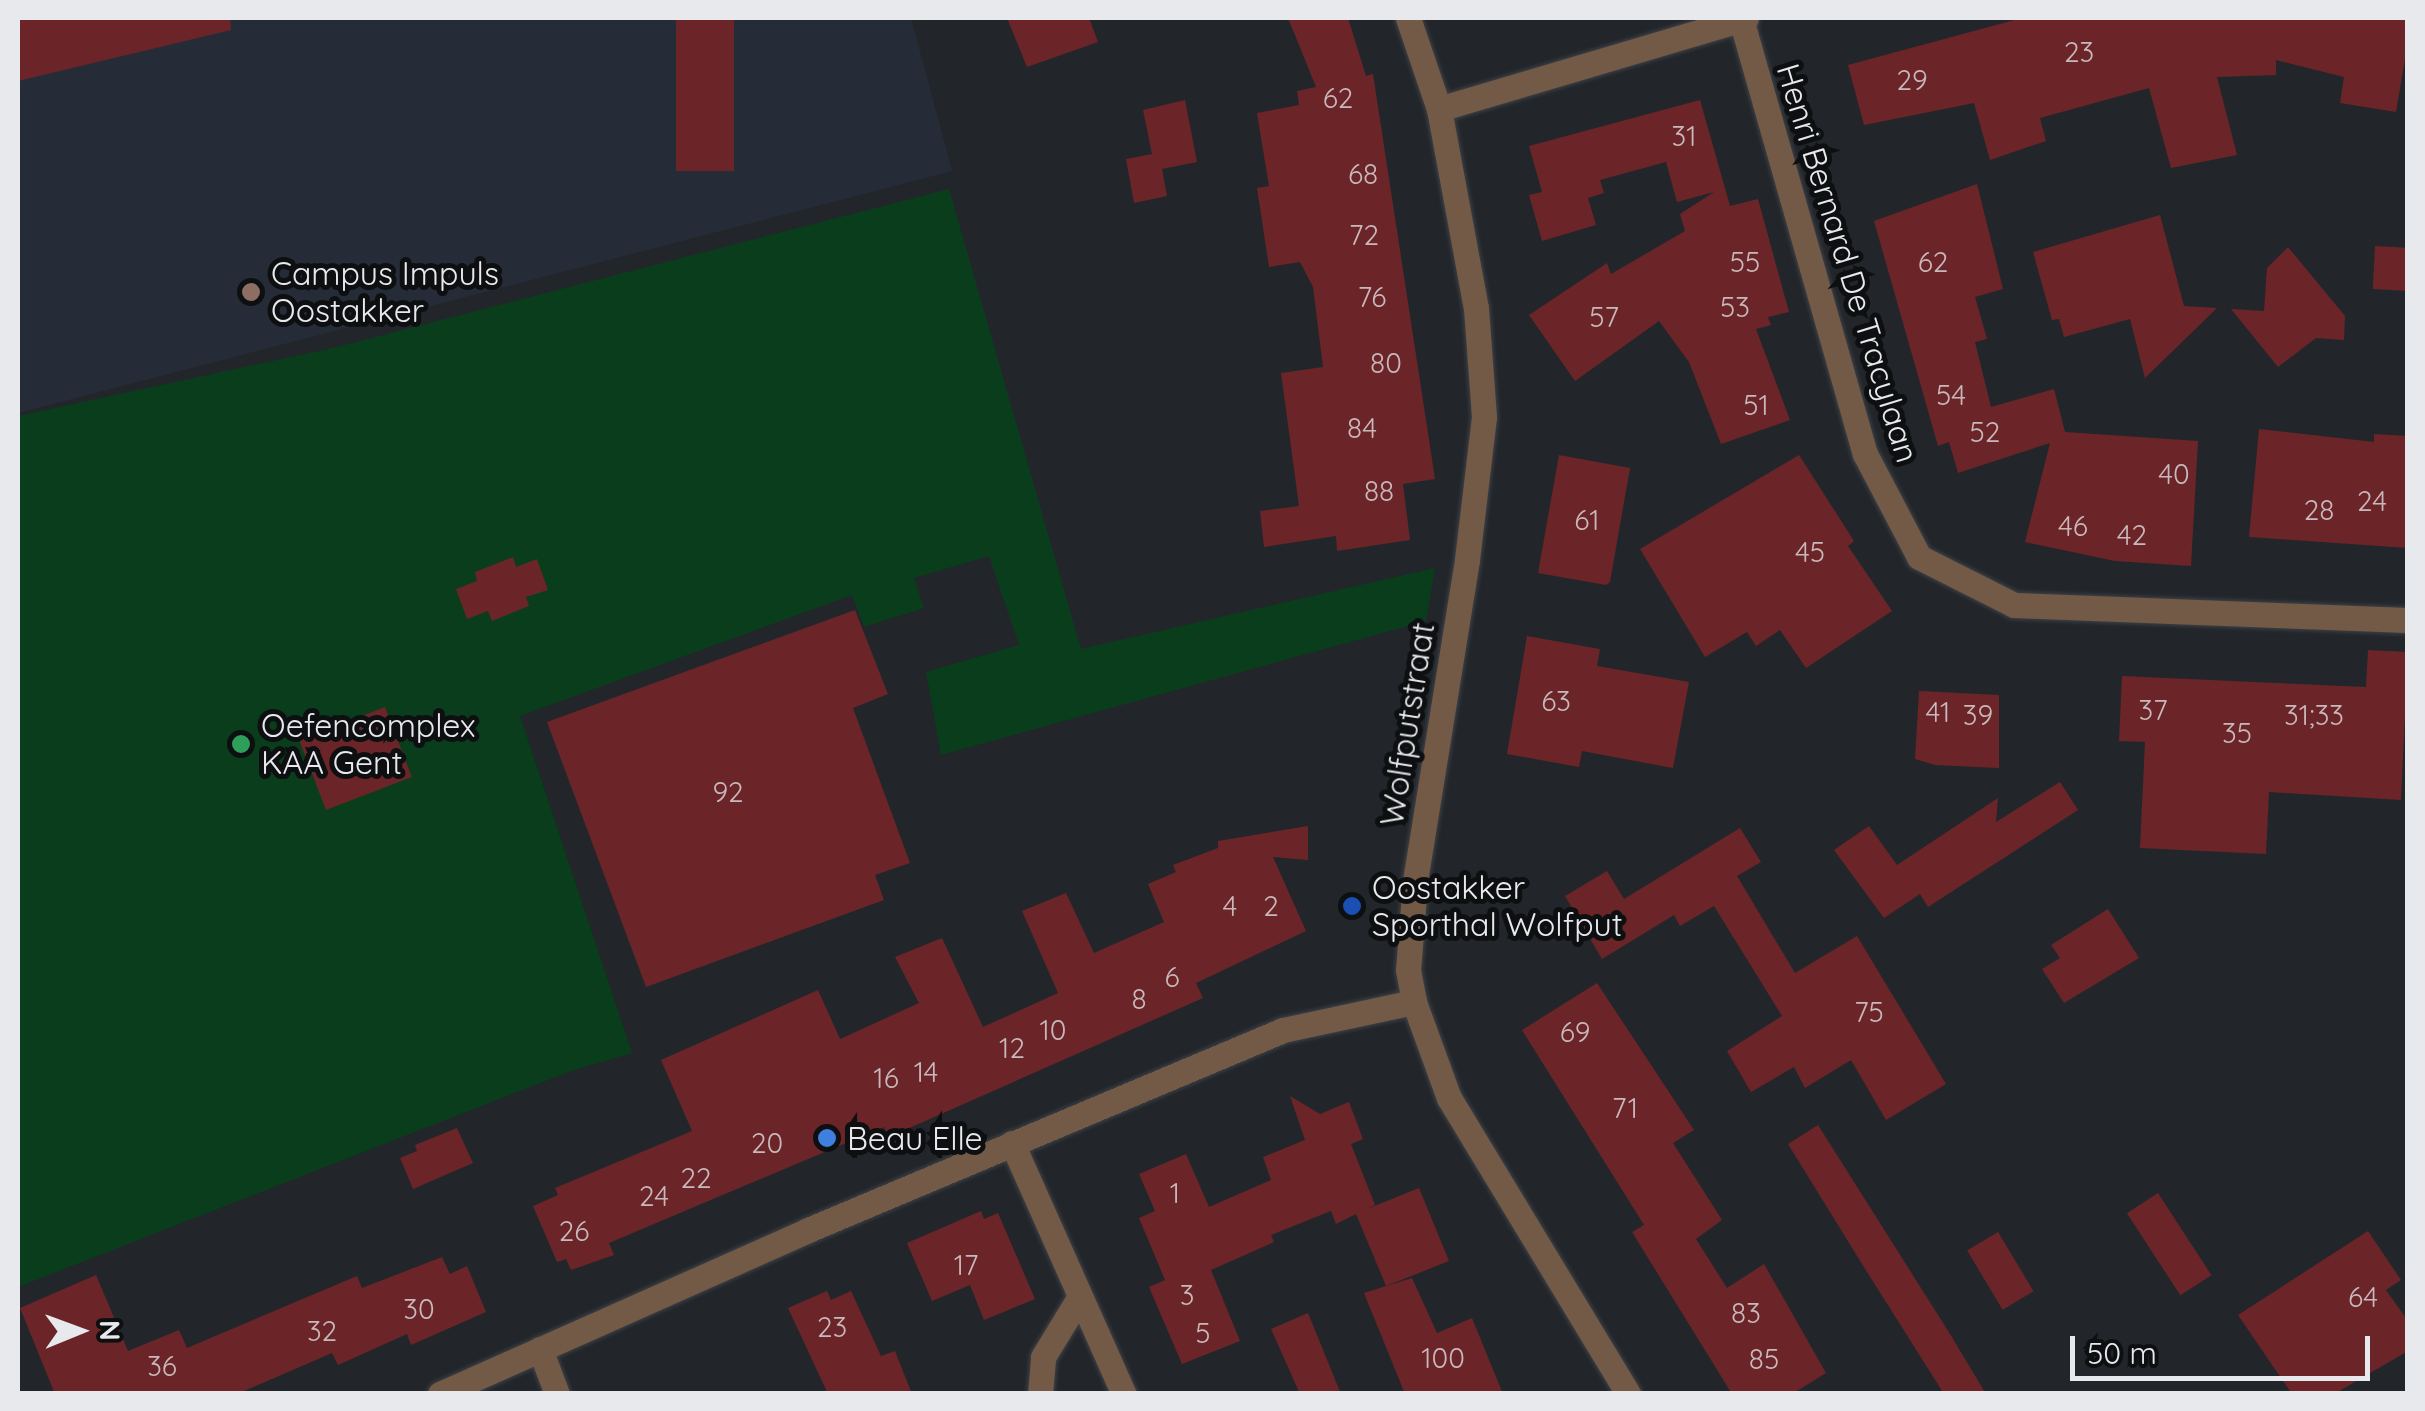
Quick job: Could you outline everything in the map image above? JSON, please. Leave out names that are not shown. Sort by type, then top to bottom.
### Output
[{"type":"street","name":"Wolfputstraat","points":[[1408,18],[1440,110],[1476,308],[1484,417],[1467,560],[1415,882],[1408,970],[1414,1002],[1449,1098],[1628,1394]]},
{"type":"street","points":[[1440,110],[1743,18]]},
{"type":"street","name":"Henri Bernard De Tracylaan","points":[[1743,18],[1865,454],[1919,557],[2014,605],[2408,620]]},
{"type":"street","points":[[440,1394],[1012,1143],[1284,1030],[1414,1002]]},
{"type":"street","points":[[1012,1143],[1124,1394]]},
{"type":"street","points":[[1040,1394],[1043,1357],[1080,1298]]},
{"type":"street","points":[[540,1349],[557,1394]]},
{"type":"shaded area","name":"Campus Impuls Oostakker","points":[[18,18],[911,18],[952,171],[18,413]]},
{"type":"green space","points":[[949,189],[1081,649],[1435,568],[1426,621],[941,755],[926,672],[1019,645],[989,556],[914,578],[924,608],[864,627],[852,595],[520,716],[632,1053],[571,1071],[18,1287],[18,416],[333,348]]},
{"type":"building","points":[[18,18],[230,18],[231,30],[18,81]]},
{"type":"building","points":[[676,18],[734,18],[734,171],[676,171]]},
{"type":"building","points":[[1007,18],[1089,18],[1098,42],[1027,67]]},
{"type":"building","points":[[1288,18],[1348,18],[1366,76],[1373,74],[1435,479],[1403,484],[1410,540],[1337,551],[1336,536],[1264,547],[1260,511],[1299,506],[1281,373],[1323,367],[1313,287],[1300,262],[1269,267],[1257,188],[1269,186],[1257,113],[1299,105],[1297,91],[1316,87]]},
{"type":"building","points":[[2022,18],[2408,18],[2408,41],[2396,112],[2340,103],[2344,77],[2276,60],[2276,75],[2217,77],[2237,155],[2171,168],[2149,88],[2040,118],[2046,141],[1990,160],[1974,103],[1864,125],[1848,65]]},
{"type":"building","points":[[1185,100],[1197,162],[1162,169],[1167,196],[1134,203],[1126,159],[1152,154],[1143,110]]},
{"type":"building","points":[[1700,100],[1730,206],[1758,199],[1789,312],[1768,317],[1771,325],[1756,329],[1790,420],[1721,444],[1689,362],[1659,321],[1575,381],[1529,315],[1607,263],[1611,274],[1685,231],[1680,214],[1714,192],[1677,202],[1666,162],[1600,180],[1604,193],[1588,198],[1596,225],[1542,241],[1529,195],[1542,192],[1529,146]]},
{"type":"building","points":[[1977,184],[2003,289],[1975,297],[1987,339],[1975,342],[1991,407],[2054,389],[2065,432],[2198,441],[2191,566],[2115,561],[2025,542],[2050,443],[1958,473],[1949,442],[1938,446],[1874,221]]},
{"type":"building","points":[[2160,215],[2184,306],[2217,308],[2145,378],[2130,319],[2064,337],[2059,319],[2052,320],[2033,252]]},
{"type":"building","points":[[2375,246],[2408,248],[2406,291],[2373,289]]},
{"type":"building","points":[[2288,247],[2345,316],[2344,340],[2316,338],[2278,367],[2231,309],[2264,311],[2267,268]]},
{"type":"building","points":[[2259,429],[2374,442],[2374,434],[2408,436],[2408,548],[2249,537]]},
{"type":"building","points":[[1559,455],[1630,468],[1610,582],[1606,585],[1538,573]]},
{"type":"building","points":[[1799,455],[1854,541],[1848,546],[1892,611],[1806,668],[1780,630],[1756,646],[1747,632],[1705,657],[1640,549]]},
{"type":"building","points":[[513,557],[516,567],[537,559],[548,590],[526,597],[529,606],[492,621],[488,611],[467,619],[456,589],[477,581],[475,572]]},
{"type":"building","points":[[855,610],[888,694],[853,708],[910,863],[875,875],[884,900],[646,987],[547,722]]},
{"type":"building","points":[[1527,636],[1600,649],[1597,666],[1689,682],[1673,768],[1582,751],[1579,767],[1507,754]]},
{"type":"building","points":[[2368,650],[2408,652],[2401,800],[2269,792],[2266,854],[2140,848],[2145,742],[2119,741],[2122,676],[2366,687]]},
{"type":"building","points":[[1919,691],[1999,695],[1999,768],[1935,765],[1915,759]]},
{"type":"building","points":[[385,707],[412,777],[326,810],[299,740]]},
{"type":"building","points":[[2060,782],[2078,810],[1928,907],[1920,894],[1884,918],[1834,850],[1869,826],[1897,865],[1998,798],[1996,822]]},
{"type":"building","points":[[1308,826],[1308,860],[1273,857],[1306,931],[1196,983],[1203,998],[889,1137],[884,1127],[609,1243],[614,1255],[571,1270],[566,1259],[557,1262],[533,1206],[558,1195],[555,1188],[692,1131],[661,1060],[818,990],[840,1039],[919,1003],[895,957],[942,938],[983,1027],[1058,993],[1022,911],[1066,893],[1094,953],[1164,922],[1148,884],[1176,872],[1173,865],[1218,848],[1218,841]]},
{"type":"building","points":[[1740,828],[1761,862],[1737,876],[1795,973],[1857,936],[1946,1084],[1886,1120],[1851,1060],[1805,1088],[1794,1067],[1751,1092],[1727,1051],[1782,1016],[1714,906],[1680,926],[1674,915],[1602,959],[1565,896],[1607,871],[1624,899]]},
{"type":"building","points":[[2108,909],[2139,958],[2064,1003],[2042,969],[2060,958],[2051,945]]},
{"type":"building","points":[[1597,983],[1694,1130],[1673,1143],[1722,1220],[1696,1239],[1727,1288],[1764,1264],[1826,1373],[1792,1394],[1732,1394],[1632,1232],[1644,1225],[1522,1030]]},
{"type":"building","points":[[1290,1096],[1320,1114],[1349,1102],[1363,1139],[1351,1144],[1375,1205],[1367,1209],[1419,1188],[1449,1261],[1386,1286],[1356,1214],[1336,1224],[1331,1211],[1271,1235],[1274,1242],[1211,1270],[1240,1341],[1182,1364],[1149,1287],[1165,1280],[1139,1218],[1155,1211],[1139,1174],[1186,1154],[1209,1207],[1271,1180],[1263,1157],[1305,1140]]},
{"type":"building","points":[[1818,1125],[1986,1394],[1944,1394],[1862,1264],[1788,1144]]},
{"type":"building","points":[[457,1128],[473,1163],[413,1189],[400,1158],[417,1151],[415,1145]]},
{"type":"building","points":[[2158,1193],[2211,1275],[2180,1295],[2127,1213]]},
{"type":"building","points":[[981,1211],[984,1219],[998,1213],[1035,1299],[984,1320],[970,1285],[932,1301],[907,1243]]},
{"type":"building","points":[[2368,1231],[2401,1280],[2386,1290],[2408,1321],[2408,1351],[2334,1394],[2292,1394],[2238,1315]]},
{"type":"building","points":[[1998,1232],[2034,1291],[2003,1310],[1967,1251]]},
{"type":"building","points":[[442,1257],[450,1274],[467,1266],[486,1312],[411,1345],[407,1334],[338,1365],[332,1353],[237,1394],[55,1394],[20,1308],[96,1275],[128,1351],[179,1330],[187,1348],[357,1276],[362,1288]]},
{"type":"building","points":[[1412,1278],[1437,1333],[1472,1318],[1503,1394],[1405,1394],[1364,1293]]},
{"type":"building","points":[[827,1291],[831,1300],[851,1291],[881,1356],[895,1351],[912,1394],[828,1394],[788,1308]]},
{"type":"building","points":[[1308,1313],[1341,1394],[1300,1394],[1271,1329]]},
{"type":"place","name":"Campus Impuls Oostakker","points":[[251,292]]},
{"type":"place","name":"Oefencomplex KAA Gent","points":[[241,744]]},
{"type":"place","name":"Oostakker Sporthal Wolfput","points":[[1352,906]]},
{"type":"place","name":"Beau Elle","points":[[827,1138]]}]
